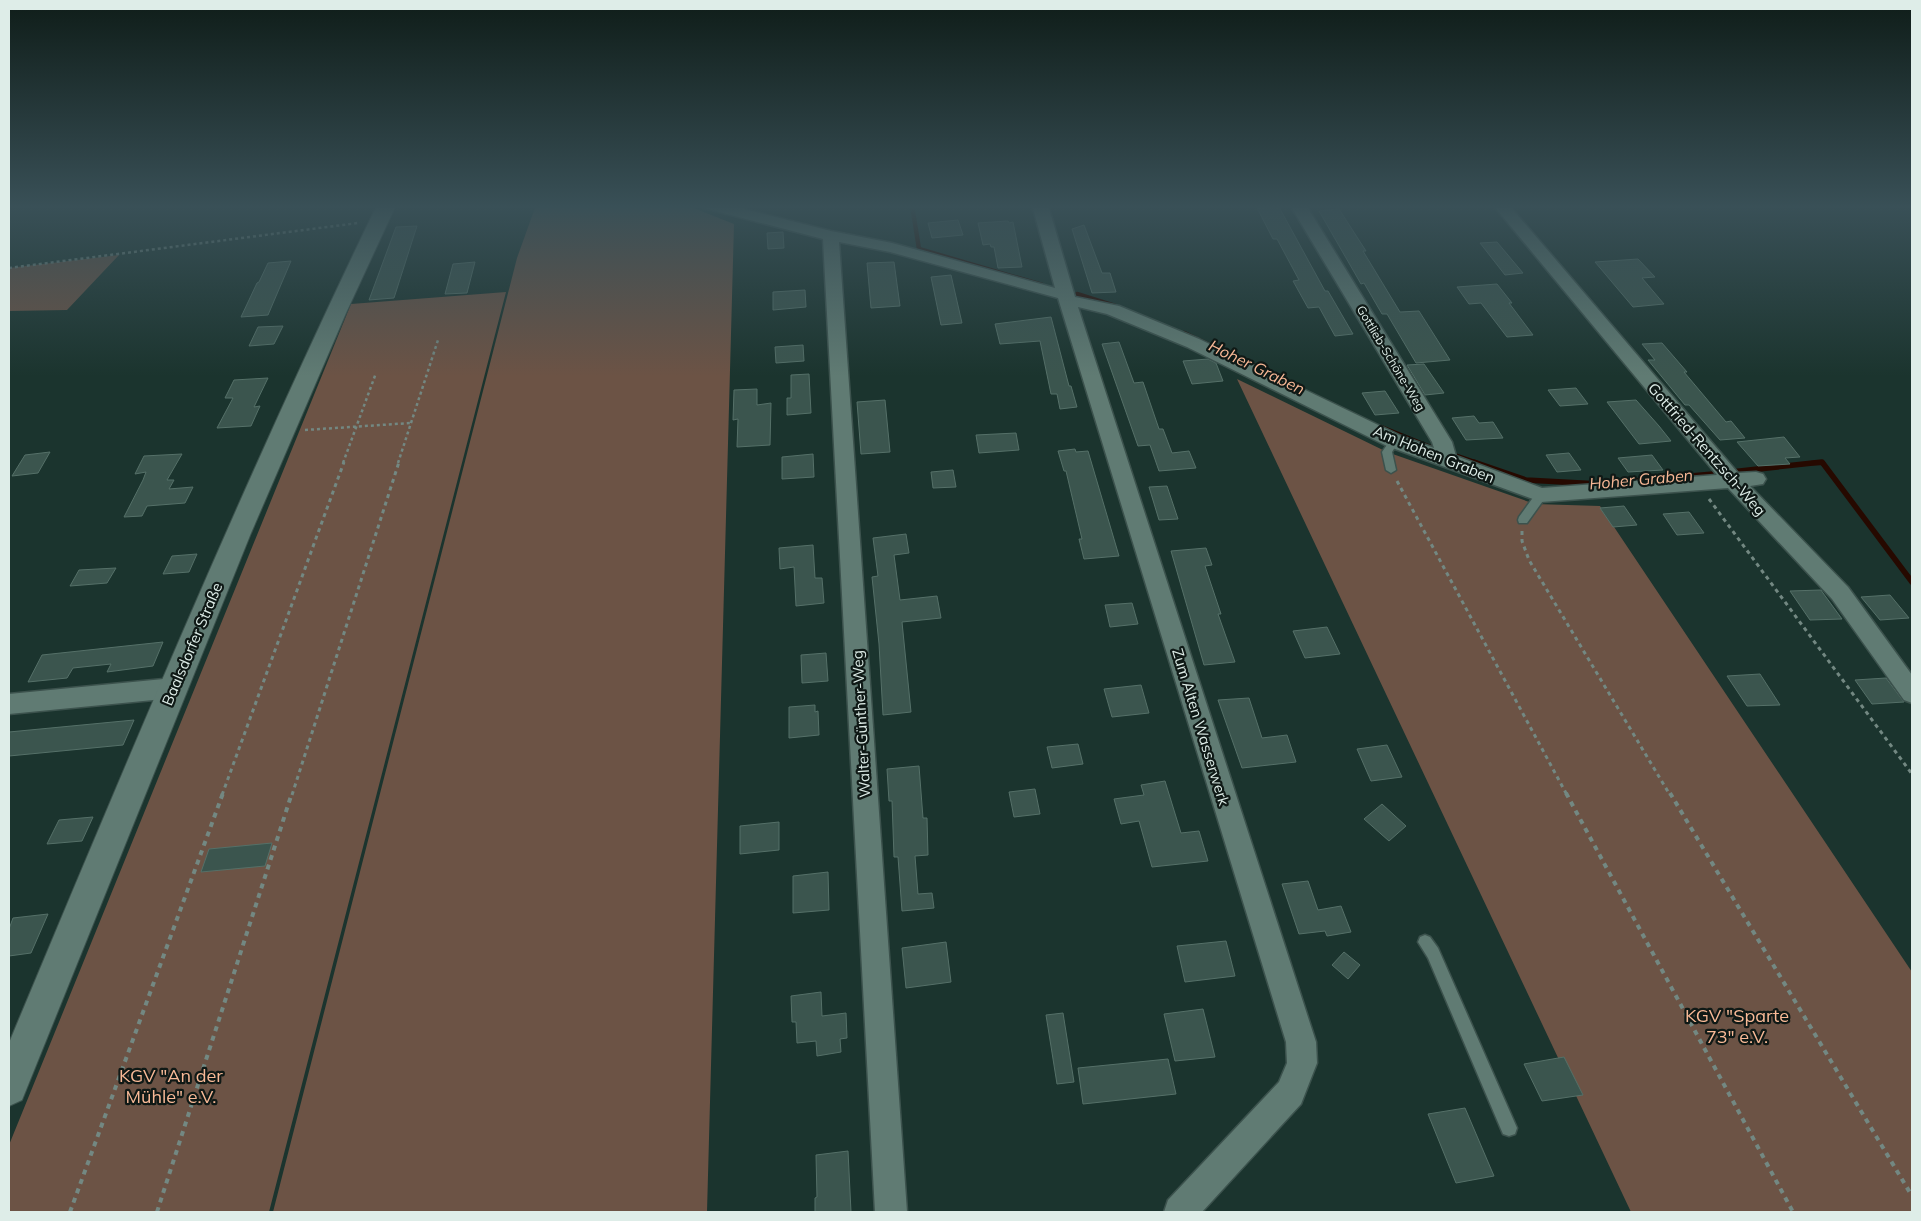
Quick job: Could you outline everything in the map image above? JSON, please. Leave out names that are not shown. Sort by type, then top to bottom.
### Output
[{"type":"main road","name":"Baalsdorfer Straße","points":[[9,1087],[282,431],[361,262]]},
{"type":"street","name":"Walter-Günther-Weg","points":[[833,262],[890,1212]]},
{"type":"street","name":"Am Hohen Graben","points":[[942,262],[1113,310],[1193,344],[1394,441],[1540,495],[1756,479]]},
{"type":"street","name":"Zum Alten Wasserwerk","points":[[1057,262],[1301,1042],[1302,1063],[1290,1093],[1180,1212]]},
{"type":"street","name":"Gottlieb-Schöne-Weg","points":[[1333,262],[1442,442],[1447,461]]},
{"type":"street","name":"Gottfried-Rentzsch-Weg","points":[[1549,262],[1733,481],[1840,593],[1912,693]]},
{"type":"street","points":[[9,704],[174,688]]},
{"type":"lane","points":[[1391,470],[1387,452],[1394,441]]},
{"type":"lane","points":[[1523,520],[1540,495]]},
{"type":"lane","points":[[1425,942],[1433,954],[1509,1128]]},
{"type":"path","points":[[9,268],[62,262]]},
{"type":"path","points":[[157,1212],[438,340]]},
{"type":"path","points":[[70,1212],[376,373]]},
{"type":"path","points":[[282,431],[412,423]]},
{"type":"path","points":[[1391,470],[1793,1212]]},
{"type":"path","points":[[1698,484],[1912,774]]},
{"type":"path","points":[[1523,520],[1522,541],[1529,560],[1912,1196]]},
{"type":"green space","points":[[60,262],[112,262],[67,310],[9,311],[9,268]]},
{"type":"green space","points":[[516,262],[733,262],[707,1212],[273,1212]]},
{"type":"green space","name":"KGV \"An der Mühle\" e.V.","points":[[506,292],[269,1212],[9,1212],[9,1145],[351,304]]},
{"type":"green space","name":"KGV \"Sparte 73\" e.V.","points":[[1237,379],[1387,452],[1535,504],[1600,506],[1912,972],[1912,1212],[1631,1212]]},
{"type":"building","points":[[291,262],[268,315],[241,317],[257,283],[268,263]]},
{"type":"building","points":[[383,262],[406,262],[394,298],[369,300]]},
{"type":"building","points":[[475,262],[467,293],[445,294],[453,264]]},
{"type":"building","points":[[894,262],[900,306],[871,308],[867,263]]},
{"type":"building","points":[[997,262],[1021,262],[1022,267],[998,268]]},
{"type":"building","points":[[1082,262],[1098,262],[1102,273],[1110,273],[1116,292],[1092,293]]},
{"type":"building","points":[[1289,262],[1309,262],[1325,291],[1328,291],[1353,334],[1335,336],[1319,307],[1308,308],[1293,281],[1299,280]]},
{"type":"building","points":[[1348,262],[1370,262],[1400,312],[1419,311],[1450,360],[1416,363],[1387,314],[1382,314],[1364,283],[1361,284]]},
{"type":"building","points":[[1495,262],[1514,262],[1523,273],[1505,275]]},
{"type":"building","points":[[1595,262],[1641,262],[1655,277],[1642,278],[1664,304],[1633,307]]},
{"type":"building","points":[[951,275],[962,323],[941,325],[931,277]]},
{"type":"building","points":[[1497,284],[1533,335],[1507,337],[1481,303],[1469,304],[1457,287]]},
{"type":"building","points":[[805,290],[806,307],[773,310],[773,292]]},
{"type":"building","points":[[1051,317],[1069,386],[1071,386],[1077,407],[1060,409],[1057,394],[1051,394],[1040,341],[1000,344],[995,324]]},
{"type":"building","points":[[283,326],[274,344],[249,346],[258,327]]},
{"type":"building","points":[[1119,342],[1134,383],[1143,382],[1159,429],[1163,429],[1172,453],[1189,451],[1196,468],[1159,471],[1150,445],[1138,446],[1102,344]]},
{"type":"building","points":[[1662,343],[1726,422],[1731,421],[1745,438],[1720,440],[1689,405],[1685,405],[1648,360],[1655,360],[1642,344]]},
{"type":"building","points":[[803,345],[804,361],[776,363],[775,347]]},
{"type":"building","points":[[1208,359],[1216,363],[1223,381],[1192,384],[1183,361]]},
{"type":"building","points":[[1424,364],[1444,393],[1425,395],[1407,365]]},
{"type":"building","points":[[809,374],[811,413],[787,415],[787,398],[791,398],[791,375]]},
{"type":"building","points":[[268,378],[254,407],[260,406],[251,426],[217,428],[233,398],[225,398],[234,380]]},
{"type":"building","points":[[1576,388],[1588,404],[1560,406],[1548,390]]},
{"type":"building","points":[[757,389],[757,405],[771,403],[770,445],[737,447],[738,419],[733,420],[734,390]]},
{"type":"building","points":[[1385,391],[1399,413],[1375,415],[1362,393]]},
{"type":"building","points":[[885,400],[890,452],[861,454],[857,402]]},
{"type":"building","points":[[1636,400],[1671,441],[1639,444],[1607,402]]},
{"type":"building","points":[[1474,416],[1479,423],[1493,422],[1503,438],[1466,440],[1452,418]]},
{"type":"building","points":[[1016,433],[1019,450],[979,453],[976,435]]},
{"type":"building","points":[[1784,437],[1800,457],[1785,458],[1790,464],[1758,466],[1737,442]]},
{"type":"building","points":[[1075,449],[1076,452],[1088,451],[1119,556],[1084,559],[1079,539],[1082,539],[1066,471],[1064,471],[1058,451]]},
{"type":"building","points":[[50,452],[38,473],[12,476],[25,455]]},
{"type":"building","points":[[1569,453],[1581,470],[1557,472],[1546,455]]},
{"type":"building","points":[[182,454],[167,480],[174,480],[169,489],[193,487],[185,503],[147,506],[142,516],[124,517],[146,472],[135,474],[144,456]]},
{"type":"building","points":[[813,454],[814,477],[782,479],[782,457]]},
{"type":"building","points":[[1652,455],[1663,470],[1628,472],[1618,458]]},
{"type":"building","points":[[953,470],[956,487],[933,488],[931,472]]},
{"type":"building","points":[[1167,486],[1178,519],[1159,520],[1149,487]]},
{"type":"building","points":[[1624,506],[1637,525],[1613,527],[1600,508]]},
{"type":"building","points":[[1689,512],[1704,533],[1677,535],[1663,514]]},
{"type":"building","points":[[906,534],[909,553],[894,555],[900,600],[937,596],[941,618],[902,622],[911,712],[883,715],[879,644],[872,577],[878,576],[873,538]]},
{"type":"building","points":[[813,545],[815,578],[822,578],[824,603],[796,606],[794,567],[780,569],[779,548]]},
{"type":"building","points":[[1206,548],[1212,565],[1205,566],[1221,614],[1218,614],[1235,662],[1204,665],[1171,551]]},
{"type":"building","points":[[197,554],[189,572],[163,574],[172,556]]},
{"type":"building","points":[[116,568],[107,583],[70,586],[79,570]]},
{"type":"building","points":[[1821,590],[1842,619],[1810,620],[1790,591]]},
{"type":"building","points":[[1890,595],[1909,618],[1880,620],[1861,597]]},
{"type":"building","points":[[1132,603],[1138,624],[1110,627],[1105,605]]},
{"type":"building","points":[[1327,627],[1340,654],[1305,658],[1293,631]]},
{"type":"building","points":[[163,642],[153,666],[107,672],[111,664],[73,668],[67,678],[28,682],[42,655]]},
{"type":"building","points":[[826,653],[828,681],[802,683],[801,655]]},
{"type":"building","points":[[1760,674],[1780,705],[1747,706],[1727,676]]},
{"type":"building","points":[[1886,678],[1904,702],[1872,704],[1855,680]]},
{"type":"building","points":[[1141,685],[1149,713],[1112,717],[1104,689]]},
{"type":"building","points":[[1249,698],[1262,738],[1287,735],[1296,762],[1242,768],[1218,700]]},
{"type":"building","points":[[815,705],[815,712],[818,711],[819,735],[789,738],[789,707]]},
{"type":"building","points":[[134,720],[123,745],[9,756],[9,732]]},
{"type":"building","points":[[1078,744],[1083,764],[1052,768],[1047,747]]},
{"type":"building","points":[[1387,745],[1402,777],[1371,781],[1357,749]]},
{"type":"building","points":[[919,766],[923,818],[927,818],[928,855],[915,856],[918,894],[932,893],[934,908],[902,911],[898,857],[894,857],[892,801],[889,801],[887,769]]},
{"type":"building","points":[[1165,781],[1181,833],[1199,831],[1208,861],[1152,867],[1139,821],[1121,824],[1114,799],[1144,795],[1141,785]]},
{"type":"building","points":[[1035,789],[1040,814],[1014,817],[1009,792]]},
{"type":"building","points":[[1382,804],[1406,826],[1389,841],[1364,819]]},
{"type":"building","points":[[93,817],[82,841],[47,844],[59,820]]},
{"type":"building","points":[[779,822],[779,850],[740,854],[740,826]]},
{"type":"building","points":[[272,843],[265,866],[201,872],[209,849]]},
{"type":"building","points":[[828,872],[829,910],[793,913],[793,876]]},
{"type":"building","points":[[1308,881],[1318,910],[1341,906],[1351,932],[1327,936],[1325,931],[1299,934],[1282,884]]},
{"type":"building","points":[[48,914],[31,953],[9,956],[9,929],[13,918]]},
{"type":"building","points":[[1226,941],[1235,976],[1185,982],[1177,946]]},
{"type":"building","points":[[946,942],[951,982],[906,988],[902,948]]},
{"type":"building","points":[[1344,952],[1360,965],[1348,979],[1332,965]]},
{"type":"building","points":[[821,992],[822,1016],[846,1013],[847,1038],[840,1039],[841,1052],[817,1056],[816,1041],[797,1043],[796,1022],[792,1022],[791,996]]},
{"type":"building","points":[[1203,1009],[1215,1057],[1175,1061],[1164,1014]]},
{"type":"building","points":[[1063,1013],[1074,1082],[1057,1084],[1046,1015]]},
{"type":"building","points":[[1564,1057],[1583,1095],[1542,1101],[1524,1064]]},
{"type":"building","points":[[1168,1059],[1176,1094],[1083,1104],[1078,1068]]},
{"type":"building","points":[[1465,1108],[1494,1176],[1456,1183],[1428,1114]]},
{"type":"building","points":[[848,1151],[851,1212],[815,1212],[815,1198],[817,1197],[816,1155]]},
{"type":"waterway","name":"Hoher Graben","points":[[963,262],[1042,285]]},
{"type":"waterway","name":"Hoher Graben","points":[[1077,294],[1115,306]]},
{"type":"waterway","name":"Hoher Graben","points":[[1184,333],[1291,383]]},
{"type":"waterway","name":"Hoher Graben","points":[[1381,427],[1433,448]]},
{"type":"waterway","name":"Hoher Graben","points":[[1454,455],[1477,463]]},
{"type":"waterway","name":"Hoher Graben","points":[[1474,462],[1526,480],[1600,484]]},
{"type":"waterway","name":"Hoher Graben","points":[[1731,472],[1813,463]]},
{"type":"waterway","name":"Hoher Graben","points":[[1813,463],[1823,463]]},
{"type":"waterway","name":"Hoher Graben","points":[[1813,463],[1823,463]]},
{"type":"waterway","name":"Hoher Graben","points":[[1823,463],[1912,582]]},
{"type":"waterway","name":"Hoher Graben","points":[[1611,483],[1713,474]]}]
